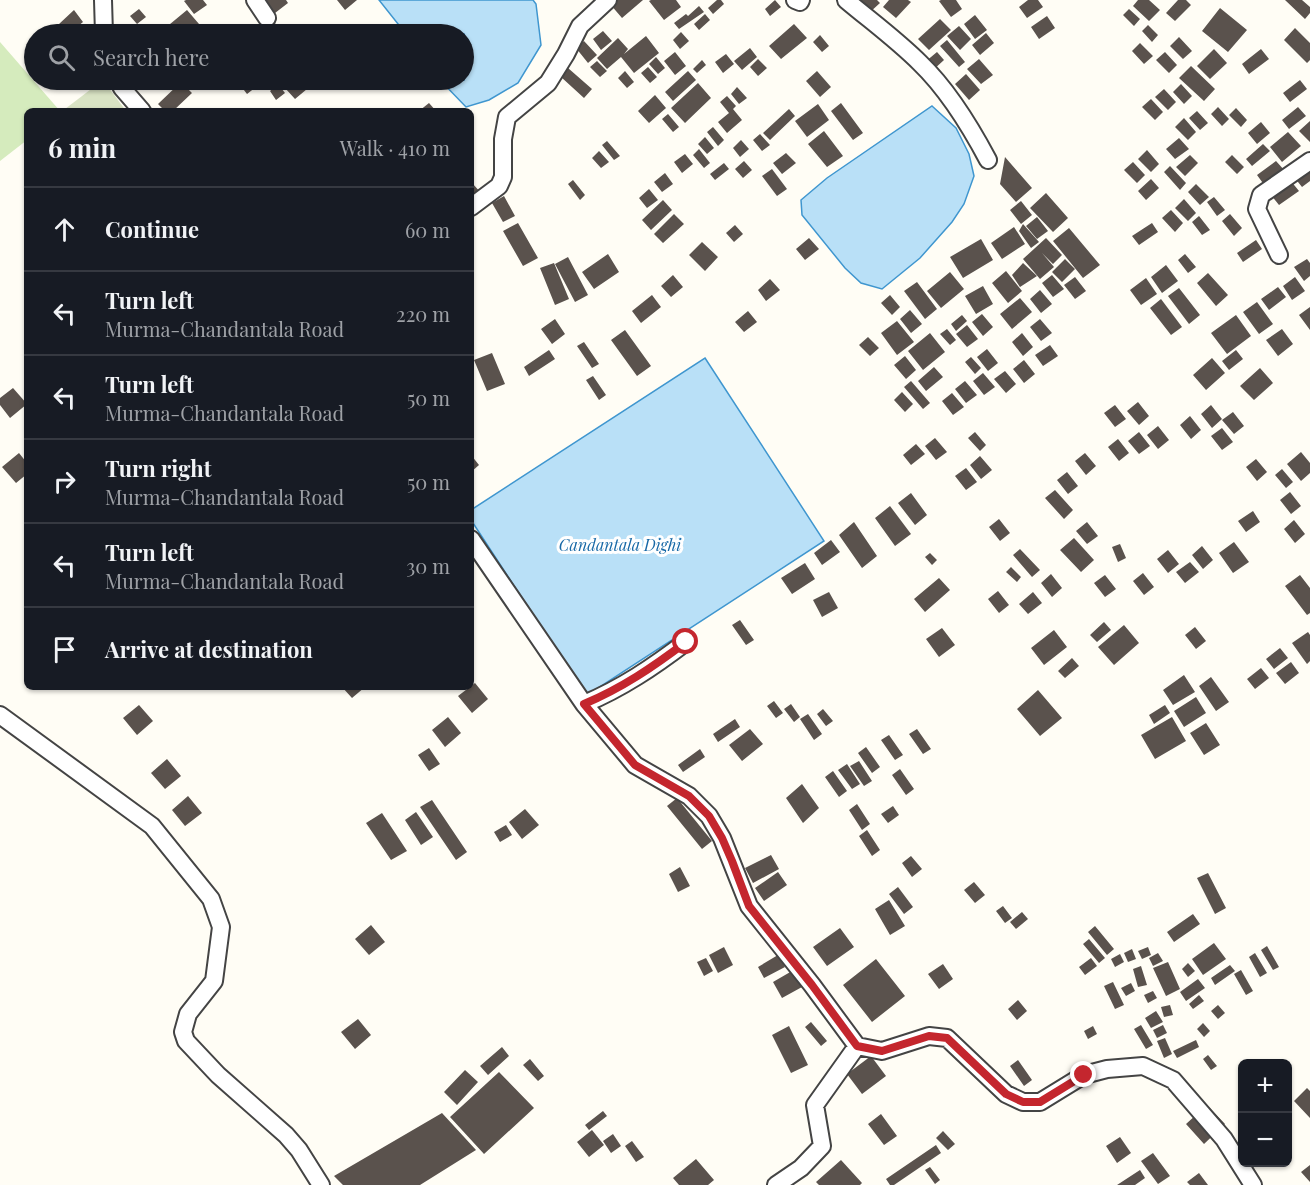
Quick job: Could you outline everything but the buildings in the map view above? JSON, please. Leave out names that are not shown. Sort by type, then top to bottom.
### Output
[{"type":"street","points":[[103,0],[104,24]]},
{"type":"street","points":[[255,0],[267,18]]},
{"type":"street","points":[[474,205],[499,186],[503,177],[503,139],[507,117],[548,83],[580,26],[608,0]]},
{"type":"street","points":[[795,0],[800,2],[801,0]]},
{"type":"street","points":[[846,0],[921,63],[973,131],[988,160]]},
{"type":"street","points":[[124,90],[139,108]]},
{"type":"street","points":[[1279,255],[1257,209],[1261,195],[1310,161]]},
{"type":"street","points":[[474,543],[584,704],[635,765],[689,796],[709,816],[722,838],[749,906],[857,1046],[882,1051],[929,1036],[947,1038],[1006,1094],[1023,1102],[1040,1102],[1084,1075],[1107,1069],[1143,1066],[1173,1080],[1224,1139],[1253,1185]]},
{"type":"street","points":[[584,704],[640,676],[686,642]]},
{"type":"street","points":[[0,715],[152,826],[211,899],[221,927],[214,981],[188,1014],[183,1032],[186,1041],[218,1075],[286,1135],[299,1150],[321,1185]]},
{"type":"street","points":[[776,1185],[801,1168],[822,1146],[815,1105],[857,1046]]},
{"type":"green space","points":[[0,42],[24,70],[24,90],[42,90],[57,108],[24,108],[24,142],[0,161]]},
{"type":"green space","points":[[90,90],[110,90],[124,108],[66,108]]},
{"type":"water","points":[[379,0],[533,0],[536,4],[541,45],[518,83],[489,100],[466,107],[450,90],[474,90],[474,24],[398,24]]},
{"type":"water","points":[[932,106],[956,128],[969,154],[974,176],[964,204],[952,222],[920,258],[882,289],[861,283],[845,268],[802,215],[801,200],[827,178]]},
{"type":"water","name":"Candantala Dighi","points":[[705,358],[824,541],[586,696],[474,525],[474,508]]},
{"type":"route","points":[[686,642],[640,676],[584,704],[635,765],[689,796],[709,816],[722,838],[749,906],[857,1046],[882,1051],[929,1036],[947,1038],[1006,1094],[1023,1102],[1040,1102],[1084,1075]]}]
